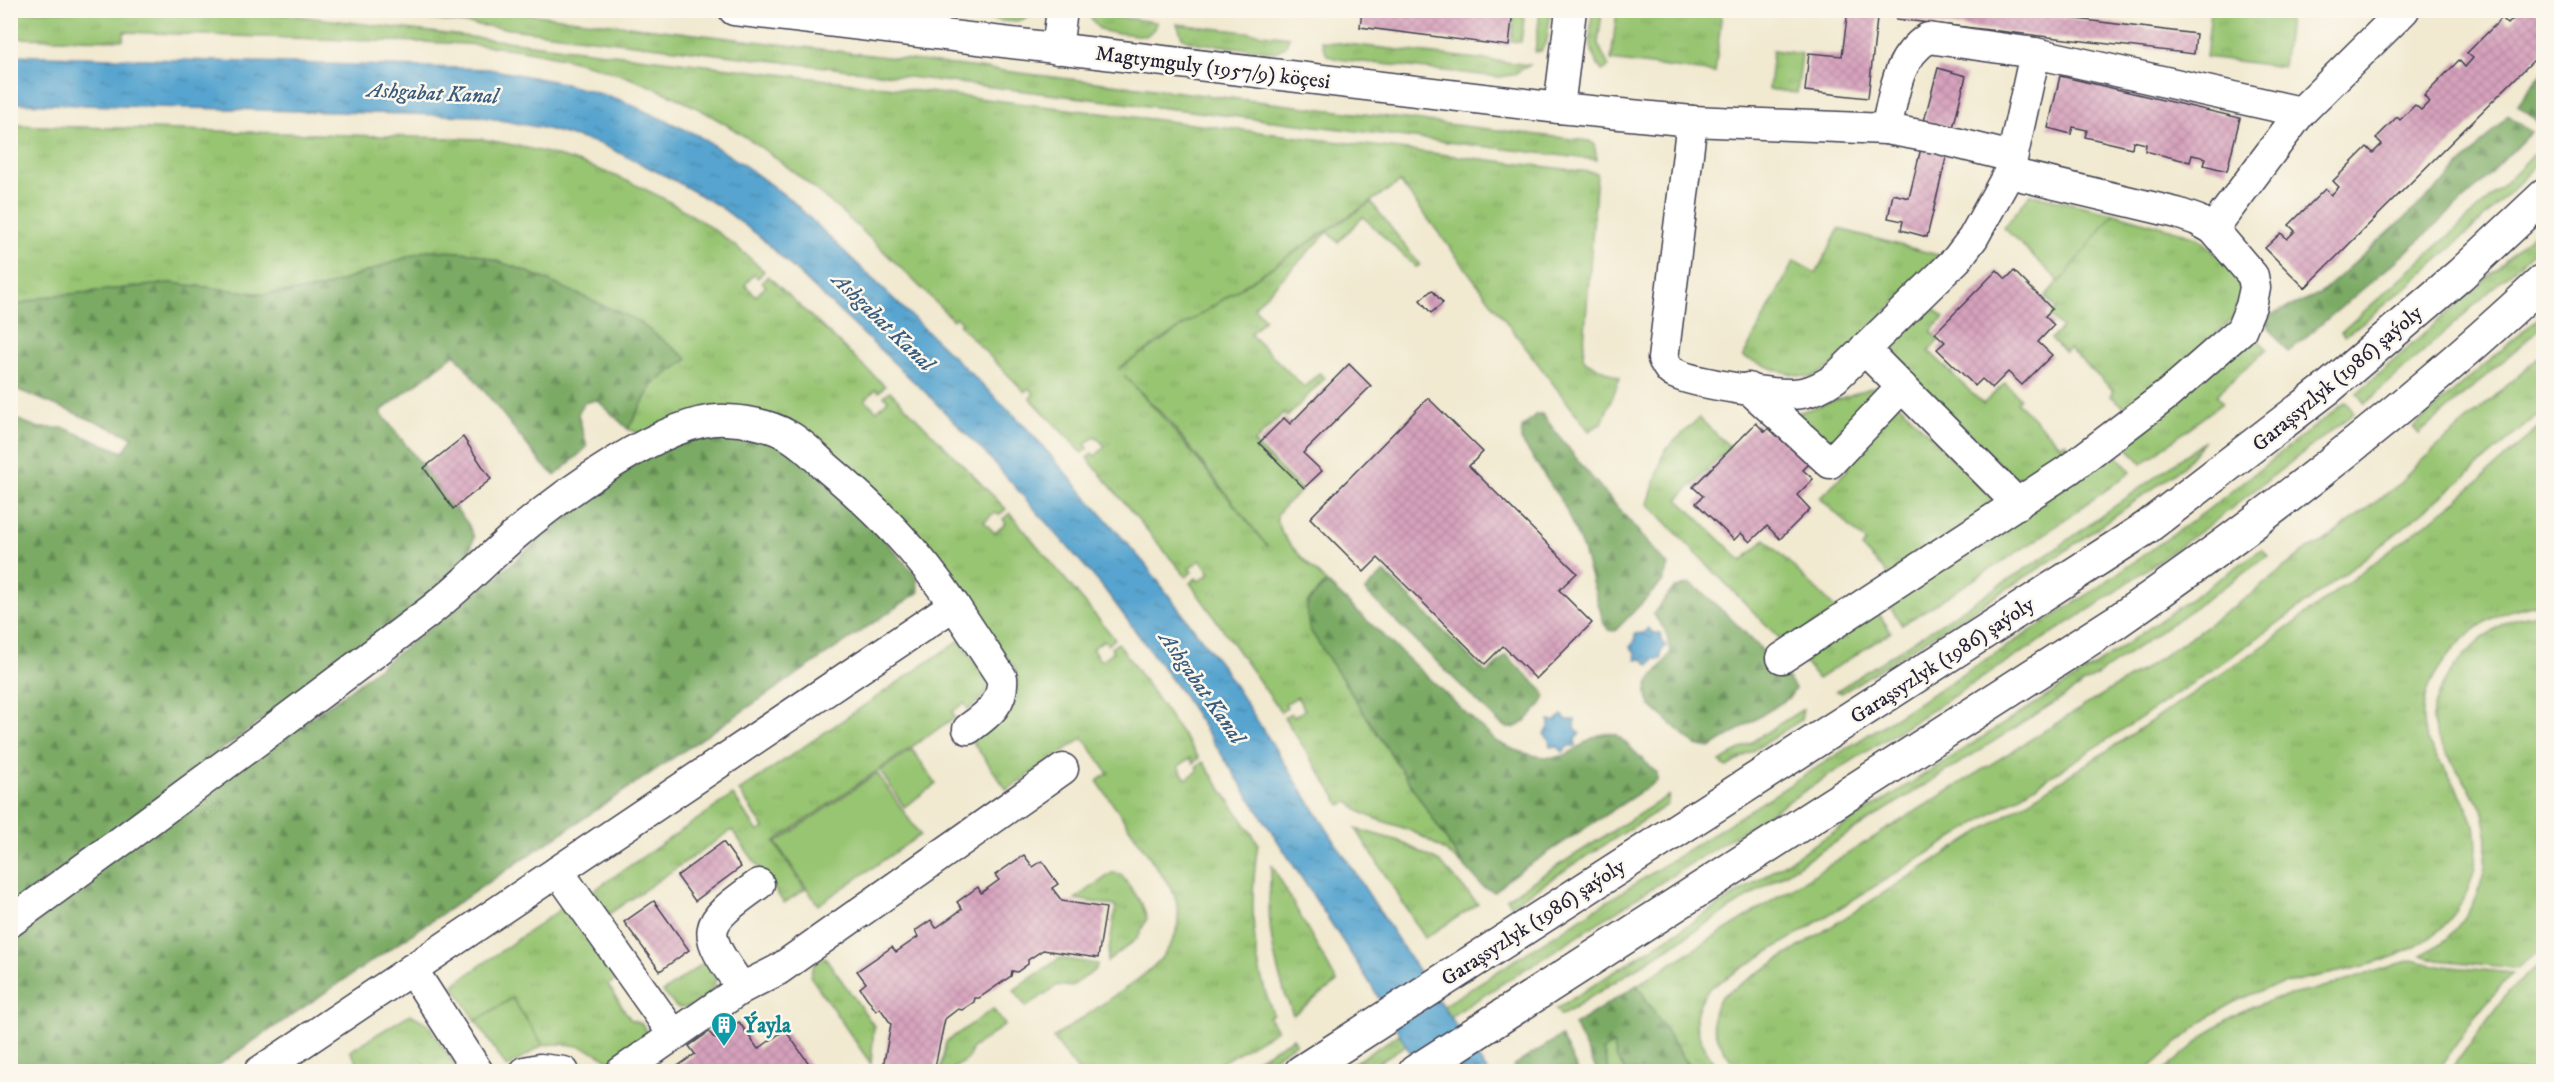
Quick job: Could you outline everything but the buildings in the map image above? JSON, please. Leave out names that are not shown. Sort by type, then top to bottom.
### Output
[{"type":"main road","name":"Garaşsyzlyk (1986) şaýoly","points":[[1301,1071],[2146,528],[2328,388],[2461,274],[2544,196]]},
{"type":"main road","points":[[1416,1071],[2106,628],[2182,576],[2361,440],[2544,280]]},
{"type":"street","name":"Magtymguly (1957/9) köçesi","points":[[734,10],[956,24],[1057,49],[1559,108],[1692,121],[1886,129],[1936,138],[2011,165],[2177,213],[2213,229]]},
{"type":"street","points":[[1057,49],[1062,10]]},
{"type":"street","points":[[1559,108],[1570,10]]},
{"type":"street","points":[[1782,658],[2018,504],[2168,394],[2241,330],[2251,306],[2255,288],[2253,276],[2213,229],[2301,112],[2404,10]]},
{"type":"street","points":[[1886,129],[1902,63],[1912,48],[1928,38],[2035,53],[2301,112]]},
{"type":"street","points":[[1692,121],[1663,359],[1671,372],[1690,379],[1801,393],[1821,387],[1835,378],[1957,259],[1973,238],[2011,165],[2035,53]]},
{"type":"street","points":[[1864,349],[2018,504]]},
{"type":"street","points":[[1748,388],[1830,463],[1902,387]]},
{"type":"street","points":[[10,922],[430,611],[518,533],[598,473],[661,436],[693,424],[722,419],[755,423],[788,435],[863,498],[900,535],[925,563],[1002,678],[996,706],[968,729]]},
{"type":"street","points":[[259,1071],[954,605]]},
{"type":"street","points":[[621,1071],[742,988],[778,970],[1063,768]]},
{"type":"street","points":[[558,871],[674,1035]]},
{"type":"street","points":[[742,988],[715,947],[712,931],[722,911],[759,884]]},
{"type":"street","points":[[412,969],[478,1071]]},
{"type":"street","points":[[525,1071],[564,1071]]},
{"type":"green space","points":[[11,11],[257,11],[1597,173],[1583,357],[1586,362],[1620,378],[1602,423],[1589,431],[1400,182],[1118,369],[1371,202],[1420,265],[1416,267],[1363,217],[1338,242],[1328,232],[1254,307],[1265,319],[1250,334],[1304,387],[1319,373],[1325,378],[1287,417],[1283,413],[1254,443],[1302,490],[1280,511],[1277,521],[1286,539],[1326,582],[1307,603],[1310,630],[1463,865],[1439,846],[1418,835],[1369,816],[1348,801],[1341,805],[1284,717],[1291,713],[1293,717],[1305,710],[1297,697],[1285,704],[1287,708],[1281,712],[1190,583],[1196,578],[1199,581],[1210,573],[1201,560],[1189,568],[1192,572],[1186,577],[1087,458],[1092,453],[1095,456],[1105,447],[1096,436],[1085,444],[1088,448],[1082,453],[1030,398],[1034,394],[1029,388],[1025,392],[959,325],[961,322],[956,317],[953,320],[856,225],[804,180],[726,124],[648,85],[594,66],[538,53],[490,46],[124,32],[123,40],[11,38]],"holes":[[[1124,375],[1169,421],[1268,547],[1168,423]]]},
{"type":"green space","points":[[361,11],[502,11],[1589,141],[1594,144],[1597,160]]},
{"type":"green space","points":[[977,11],[1035,11],[1022,19],[1007,22],[991,19]]},
{"type":"green space","points":[[1086,11],[1099,11],[1109,16],[1157,22],[1146,36],[1108,32],[1098,28]]},
{"type":"green space","points":[[1515,11],[1525,11],[1521,42],[1511,41]]},
{"type":"green space","points":[[1540,11],[1551,11],[1547,40],[1541,51],[1535,52]]},
{"type":"green space","points":[[1592,11],[1602,11],[1598,44],[1609,67],[1602,71],[1592,50],[1590,35]]},
{"type":"green space","points":[[1617,11],[1722,11],[1715,73],[1611,60]]},
{"type":"green space","points":[[2211,11],[2290,11],[2283,67],[2206,57]]},
{"type":"green space","points":[[1177,24],[1289,37],[1285,47],[1275,52],[1191,42],[1182,37]]},
{"type":"green space","points":[[1321,41],[1530,65],[1512,75],[1499,77],[1337,59],[1327,55]]},
{"type":"green space","points":[[1773,50],[1802,54],[1797,93],[1769,89]]},
{"type":"green space","points":[[2543,71],[2543,115],[2538,122],[2517,105]]},
{"type":"green space","points":[[2508,115],[2531,132],[2470,194],[2395,262],[2288,352],[2262,319],[2321,293],[2448,179]]},
{"type":"green space","points":[[11,125],[481,139],[559,156],[633,183],[668,201],[734,244],[764,271],[758,278],[754,274],[745,285],[756,296],[766,286],[762,282],[768,276],[885,386],[879,392],[876,389],[865,400],[877,411],[888,400],[884,396],[890,391],[1006,509],[999,515],[995,512],[984,522],[995,533],[1006,523],[1003,519],[1010,513],[1115,639],[1108,645],[1104,640],[1092,649],[1101,661],[1113,652],[1111,648],[1118,643],[1199,758],[1193,763],[1190,758],[1178,767],[1186,779],[1198,771],[1196,767],[1203,762],[1258,843],[1253,887],[1256,951],[1273,1014],[1269,1017],[1277,1030],[1207,1071],[1078,1071],[1053,1038],[1140,978],[1165,954],[1178,924],[1177,907],[1171,888],[1097,781],[1108,773],[1083,738],[1007,790],[972,741],[1006,718],[1011,711],[1017,696],[1017,676],[1013,666],[945,567],[917,535],[628,429],[653,384],[688,359],[474,253],[427,250],[319,289],[264,294],[171,283],[44,297],[11,307]]},
{"type":"green space","points":[[2543,145],[2543,158],[2472,228],[2371,316],[2345,336],[2341,332],[2483,205]]},
{"type":"green space","points":[[2030,194],[2114,213],[2060,282],[2004,228]]},
{"type":"green space","points":[[2114,213],[2197,237],[2236,272],[2242,293],[2232,319],[2156,389],[2127,409],[2111,396],[2114,391],[2069,349],[2065,352],[2051,339],[2062,328],[2050,316],[2057,309],[2045,297]]},
{"type":"green space","points":[[2543,224],[2543,243],[2365,404],[2357,393],[2478,286]]},
{"type":"green space","points":[[1839,229],[1941,256],[1832,366],[1811,378],[1779,371],[1743,357],[1794,261],[1816,273]]},
{"type":"green space","points":[[427,250],[474,253],[526,271],[636,320],[688,359],[653,384],[628,429],[597,400],[584,403],[578,414],[587,447],[555,476],[542,464],[455,354],[380,412],[468,524],[474,537],[470,553],[417,605],[11,906],[11,417],[39,428],[64,428],[123,452],[133,437],[11,387],[11,307],[44,297],[171,283],[264,294],[319,289]]},
{"type":"green space","points":[[1928,303],[1944,318],[1931,331],[1939,340],[1929,351],[1983,404],[2005,383],[2020,398],[2017,402],[2061,446],[2065,442],[2072,449],[2033,478],[2013,478],[1891,355],[1894,340]]},
{"type":"green space","points":[[2543,314],[2543,326],[2419,434],[2413,427]]},
{"type":"green space","points":[[2251,332],[2267,349],[2216,395],[2222,403],[2142,464],[2123,442]]},
{"type":"green space","points":[[2543,354],[2543,410],[2369,555],[2260,636],[2125,728],[1988,816],[1710,988],[1697,1010],[1697,1031],[1720,1071],[1692,1071],[1637,985],[2150,665],[2250,595],[2307,549],[2323,542],[2402,482],[2411,470]]},
{"type":"green space","points":[[1879,385],[1888,393],[1830,451],[1789,416]]},
{"type":"green space","points":[[1897,402],[1991,497],[1990,506],[1890,576],[1862,548],[1866,542],[1820,498],[1848,469],[1840,461]]},
{"type":"green space","points":[[2346,402],[2354,413],[2215,521],[2095,606],[1365,1071],[1340,1072],[2087,595],[2206,511]]},
{"type":"green space","points":[[1536,414],[1542,414],[1583,467],[1668,566],[1663,581],[1615,631],[1609,630],[1604,624],[1583,550],[1564,505],[1521,440],[1522,428]]},
{"type":"green space","points":[[1699,418],[1730,447],[1678,499],[1742,561],[1765,539],[1837,610],[1784,643],[1648,504],[1665,450]]},
{"type":"green space","points":[[2543,424],[2543,603],[2496,616],[2466,637],[2440,666],[2425,701],[2423,719],[2426,737],[2470,813],[2477,843],[2473,875],[2466,894],[2448,921],[2425,941],[2397,955],[2367,965],[2271,988],[2243,998],[2204,1021],[2146,1071],[1738,1071],[1716,1035],[1713,1025],[1716,1005],[1722,996],[2102,754],[2266,644],[2456,501]]},
{"type":"green space","points":[[720,429],[788,447],[844,495],[916,575],[919,592],[209,1071],[11,1071],[10,931],[347,692],[498,575],[597,491],[660,446]]},
{"type":"green space","points":[[2205,441],[2183,467],[2054,559],[1842,693],[1836,691],[2050,553]]},
{"type":"green space","points":[[2112,450],[2131,472],[2035,541],[1902,625],[1888,604]]},
{"type":"green space","points":[[2262,549],[2268,556],[2098,675],[1561,1016],[1556,1009],[2093,667]]},
{"type":"green space","points":[[1384,572],[1487,674],[1506,655],[1543,691],[1545,697],[1531,716],[1512,728],[1498,722],[1365,591]]},
{"type":"green space","points":[[1327,583],[1497,742],[1530,755],[1557,757],[1572,752],[1601,734],[1616,734],[1657,773],[1657,781],[1509,878],[1495,892],[1483,887],[1463,865],[1310,630],[1307,614],[1308,603]]},
{"type":"green space","points":[[1689,584],[1745,633],[1795,689],[1789,698],[1710,748],[1695,745],[1650,705],[1647,696],[1649,682],[1671,651],[1665,630],[1653,614],[1673,589]]},
{"type":"green space","points":[[1877,611],[1891,632],[1818,679],[1802,659]]},
{"type":"green space","points":[[2543,614],[2543,948],[2517,968],[2438,960],[2421,955],[2439,944],[2468,912],[2484,873],[2487,852],[2482,809],[2448,756],[2434,726],[2433,712],[2437,697],[2455,667],[2491,631],[2512,620]]},
{"type":"green space","points":[[960,640],[988,680],[986,694],[969,710],[964,703],[952,712],[955,717],[774,842],[805,889],[784,903],[732,830],[609,914],[593,891],[733,795],[758,832],[764,828],[739,791]]},
{"type":"green space","points":[[1803,709],[1801,720],[1727,767],[1720,762]]},
{"type":"green space","points":[[912,749],[936,784],[904,807],[880,771]]},
{"type":"green space","points":[[877,773],[920,835],[818,905],[776,843]]},
{"type":"green space","points":[[1669,795],[1667,805],[1511,905],[1507,898]]},
{"type":"green space","points":[[1356,829],[1399,841],[1440,862],[1478,904],[1425,938]]},
{"type":"green space","points":[[1272,865],[1337,982],[1293,1015],[1280,979],[1272,942],[1269,904]]},
{"type":"green space","points":[[1112,873],[1121,874],[1142,904],[1147,918],[1138,938],[1107,962],[1116,906],[1075,899]]},
{"type":"green space","points":[[565,906],[617,979],[608,985],[630,1019],[642,1024],[647,1032],[647,1037],[611,1062],[579,1046],[543,1045],[512,998],[476,1021],[453,985]]},
{"type":"green space","points":[[825,957],[874,1026],[871,1064],[810,976],[814,964]]},
{"type":"green space","points":[[1060,958],[1097,964],[1096,969],[1071,987],[1058,985],[1026,1007],[1014,990]]},
{"type":"green space","points":[[2411,960],[2435,965],[2512,973],[2476,1015],[2438,1071],[2164,1071],[2215,1027],[2240,1012],[2276,998],[2314,990]]},
{"type":"green space","points":[[706,961],[716,979],[711,990],[706,996],[688,1007],[676,1007],[663,992]]},
{"type":"green space","points":[[2543,961],[2543,1071],[2450,1071],[2509,991]]},
{"type":"green space","points":[[1637,985],[1691,1071],[1626,1071],[1617,1060],[1613,1044],[1603,1050],[1609,1071],[1597,1071],[1574,1025]]},
{"type":"green space","points":[[512,998],[543,1045],[507,1068],[476,1021]]},
{"type":"green space","points":[[993,1009],[1005,1025],[971,1049],[969,1058],[950,1071],[940,1071],[946,1042]]},
{"type":"green space","points":[[410,1014],[427,1023],[459,1071],[428,1071],[421,1061],[405,1071],[363,1071],[350,1051]]},
{"type":"green space","points":[[1561,1036],[1578,1071],[1517,1071],[1513,1066]]},
{"type":"green space","points":[[1293,1038],[1296,1043],[1252,1071],[1237,1071]]},
{"type":"green space","points":[[1614,1044],[1617,1060],[1626,1071],[1609,1071],[1603,1050]]},
{"type":"water","name":"Ashgabat Kanal","points":[[11,55],[489,69],[558,82],[618,99],[697,135],[744,165],[791,200],[1023,424],[1145,564],[1224,669],[1409,957],[1487,1071],[1421,1071],[1368,980],[1181,692],[1102,586],[989,457],[926,393],[759,236],[719,206],[672,179],[601,144],[543,128],[478,116],[11,103]]},
{"type":"water","points":[[1648,628],[1653,633],[1661,633],[1661,641],[1667,646],[1661,651],[1661,659],[1654,659],[1649,665],[1643,659],[1636,660],[1635,652],[1630,647],[1635,641],[1635,634],[1643,633]]},
{"type":"water","points":[[1562,715],[1567,720],[1575,720],[1575,728],[1580,733],[1575,738],[1576,746],[1568,746],[1563,752],[1557,746],[1550,747],[1549,739],[1544,734],[1549,728],[1549,721],[1556,721]]},
{"type":"place","name":"Ýayla","points":[[724,1048]]}]
